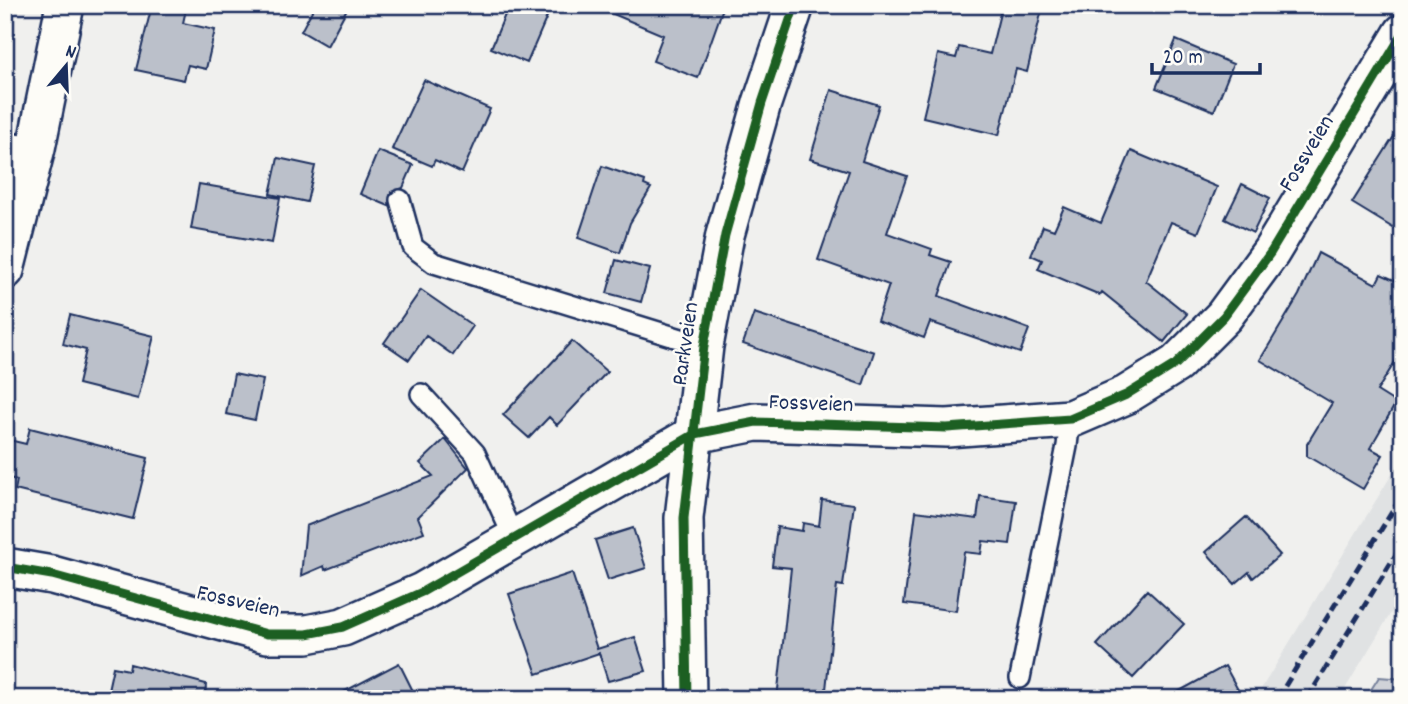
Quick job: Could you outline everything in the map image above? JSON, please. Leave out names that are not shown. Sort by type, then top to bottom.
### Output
[{"type":"street","points":[[5,270],[21,145],[65,5]]},
{"type":"street","name":"Parkveien","points":[[687,699],[684,518],[704,346],[725,235],[762,103],[795,5]]},
{"type":"street","name":"Fossveien","points":[[5,567],[52,575],[267,634],[307,634],[343,627],[422,592],[695,434],[757,422],[947,428],[1070,419],[1126,395],[1176,364],[1224,316],[1271,252],[1403,33]]},
{"type":"lane","points":[[400,200],[413,247],[434,263],[704,346]]},
{"type":"lane","points":[[421,394],[475,453],[514,538]]},
{"type":"lane","points":[[1020,678],[1068,446],[1070,419]]},
{"type":"shaded area","points":[[1403,456],[1403,593],[1339,699],[1255,699]]},
{"type":"shaded area","points":[[1379,677],[1403,679],[1403,699],[1365,699]]},
{"type":"building","points":[[152,5],[187,5],[183,23],[215,30],[206,69],[188,65],[184,80],[136,70]]},
{"type":"building","points":[[315,5],[349,5],[327,46],[301,31]]},
{"type":"building","points":[[509,5],[552,5],[527,63],[491,48]]},
{"type":"building","points":[[592,5],[724,5],[698,78],[653,61],[663,35]]},
{"type":"building","points":[[1002,5],[1043,5],[1027,72],[1016,69],[999,135],[923,117],[938,54],[956,58],[959,47],[990,54]]},
{"type":"building","points":[[1176,40],[1233,64],[1214,111],[1156,88]]},
{"type":"building","points":[[424,80],[490,109],[462,173],[435,160],[432,166],[392,149]]},
{"type":"building","points":[[831,90],[879,105],[862,161],[907,176],[887,233],[932,249],[930,255],[951,262],[939,296],[1029,329],[1020,353],[930,322],[924,338],[877,321],[889,285],[818,260],[849,171],[810,159]]},
{"type":"building","points":[[1403,122],[1403,234],[1352,203]]},
{"type":"building","points":[[378,151],[413,165],[403,188],[391,192],[389,206],[360,194]]},
{"type":"building","points":[[1131,151],[1217,187],[1198,233],[1171,222],[1146,281],[1187,314],[1164,342],[1102,292],[1100,295],[1038,269],[1042,260],[1031,255],[1043,226],[1054,230],[1064,207],[1101,223]]},
{"type":"building","points":[[278,158],[315,166],[307,202],[270,194]]},
{"type":"building","points":[[602,166],[645,181],[644,185],[651,188],[630,223],[620,253],[578,238]]},
{"type":"building","points":[[199,184],[280,198],[272,243],[191,229]]},
{"type":"building","points":[[1242,184],[1270,198],[1253,233],[1225,219]]},
{"type":"building","points":[[1318,253],[1376,284],[1381,274],[1403,284],[1403,349],[1377,391],[1396,403],[1370,448],[1383,455],[1363,489],[1307,456],[1307,444],[1332,403],[1260,360],[1299,295]]},
{"type":"building","points":[[616,260],[650,269],[641,302],[607,293]]},
{"type":"building","points":[[421,290],[473,326],[453,355],[426,336],[409,360],[384,343]]},
{"type":"building","points":[[754,313],[874,352],[863,385],[743,344]]},
{"type":"building","points":[[70,315],[154,336],[138,399],[78,384],[86,350],[63,344]]},
{"type":"building","points":[[572,341],[607,372],[557,425],[549,417],[529,438],[503,415]]},
{"type":"building","points":[[234,374],[263,380],[255,420],[226,414]]},
{"type":"building","points":[[30,428],[148,458],[133,519],[15,490],[17,480],[5,477],[5,439],[26,444]]},
{"type":"building","points":[[445,439],[468,468],[418,517],[424,532],[325,570],[324,566],[301,576],[306,526],[433,476],[420,463]]},
{"type":"building","points":[[980,496],[1016,501],[1010,544],[983,541],[981,554],[964,552],[956,611],[904,604],[916,511],[977,519]]},
{"type":"building","points":[[822,500],[854,504],[843,586],[837,585],[825,699],[777,699],[791,568],[772,566],[777,527],[802,531],[803,523],[819,526]]},
{"type":"building","points":[[1246,517],[1280,555],[1253,578],[1249,572],[1235,584],[1206,552]]},
{"type":"building","points":[[633,528],[646,568],[608,580],[595,540]]},
{"type":"building","points":[[572,573],[597,649],[635,637],[646,671],[608,681],[599,653],[537,674],[509,594]]},
{"type":"building","points":[[1147,590],[1184,624],[1133,678],[1097,645]]},
{"type":"building","points":[[399,663],[417,699],[330,699]]},
{"type":"building","points":[[130,664],[206,684],[205,699],[106,699],[113,667],[129,670]]},
{"type":"building","points":[[1225,666],[1243,699],[1165,699]]},
{"type":"railway","points":[[1277,699],[1403,494]]},
{"type":"railway","points":[[1307,699],[1403,543]]},
{"type":"cycle path","points":[[687,699],[684,518],[704,346],[725,235],[762,103],[795,5]]},
{"type":"cycle path","points":[[5,567],[52,575],[267,634],[307,634],[343,627],[422,592],[695,434],[756,422],[947,428],[1070,419],[1126,395],[1176,364],[1224,316],[1271,252],[1403,33]]}]
